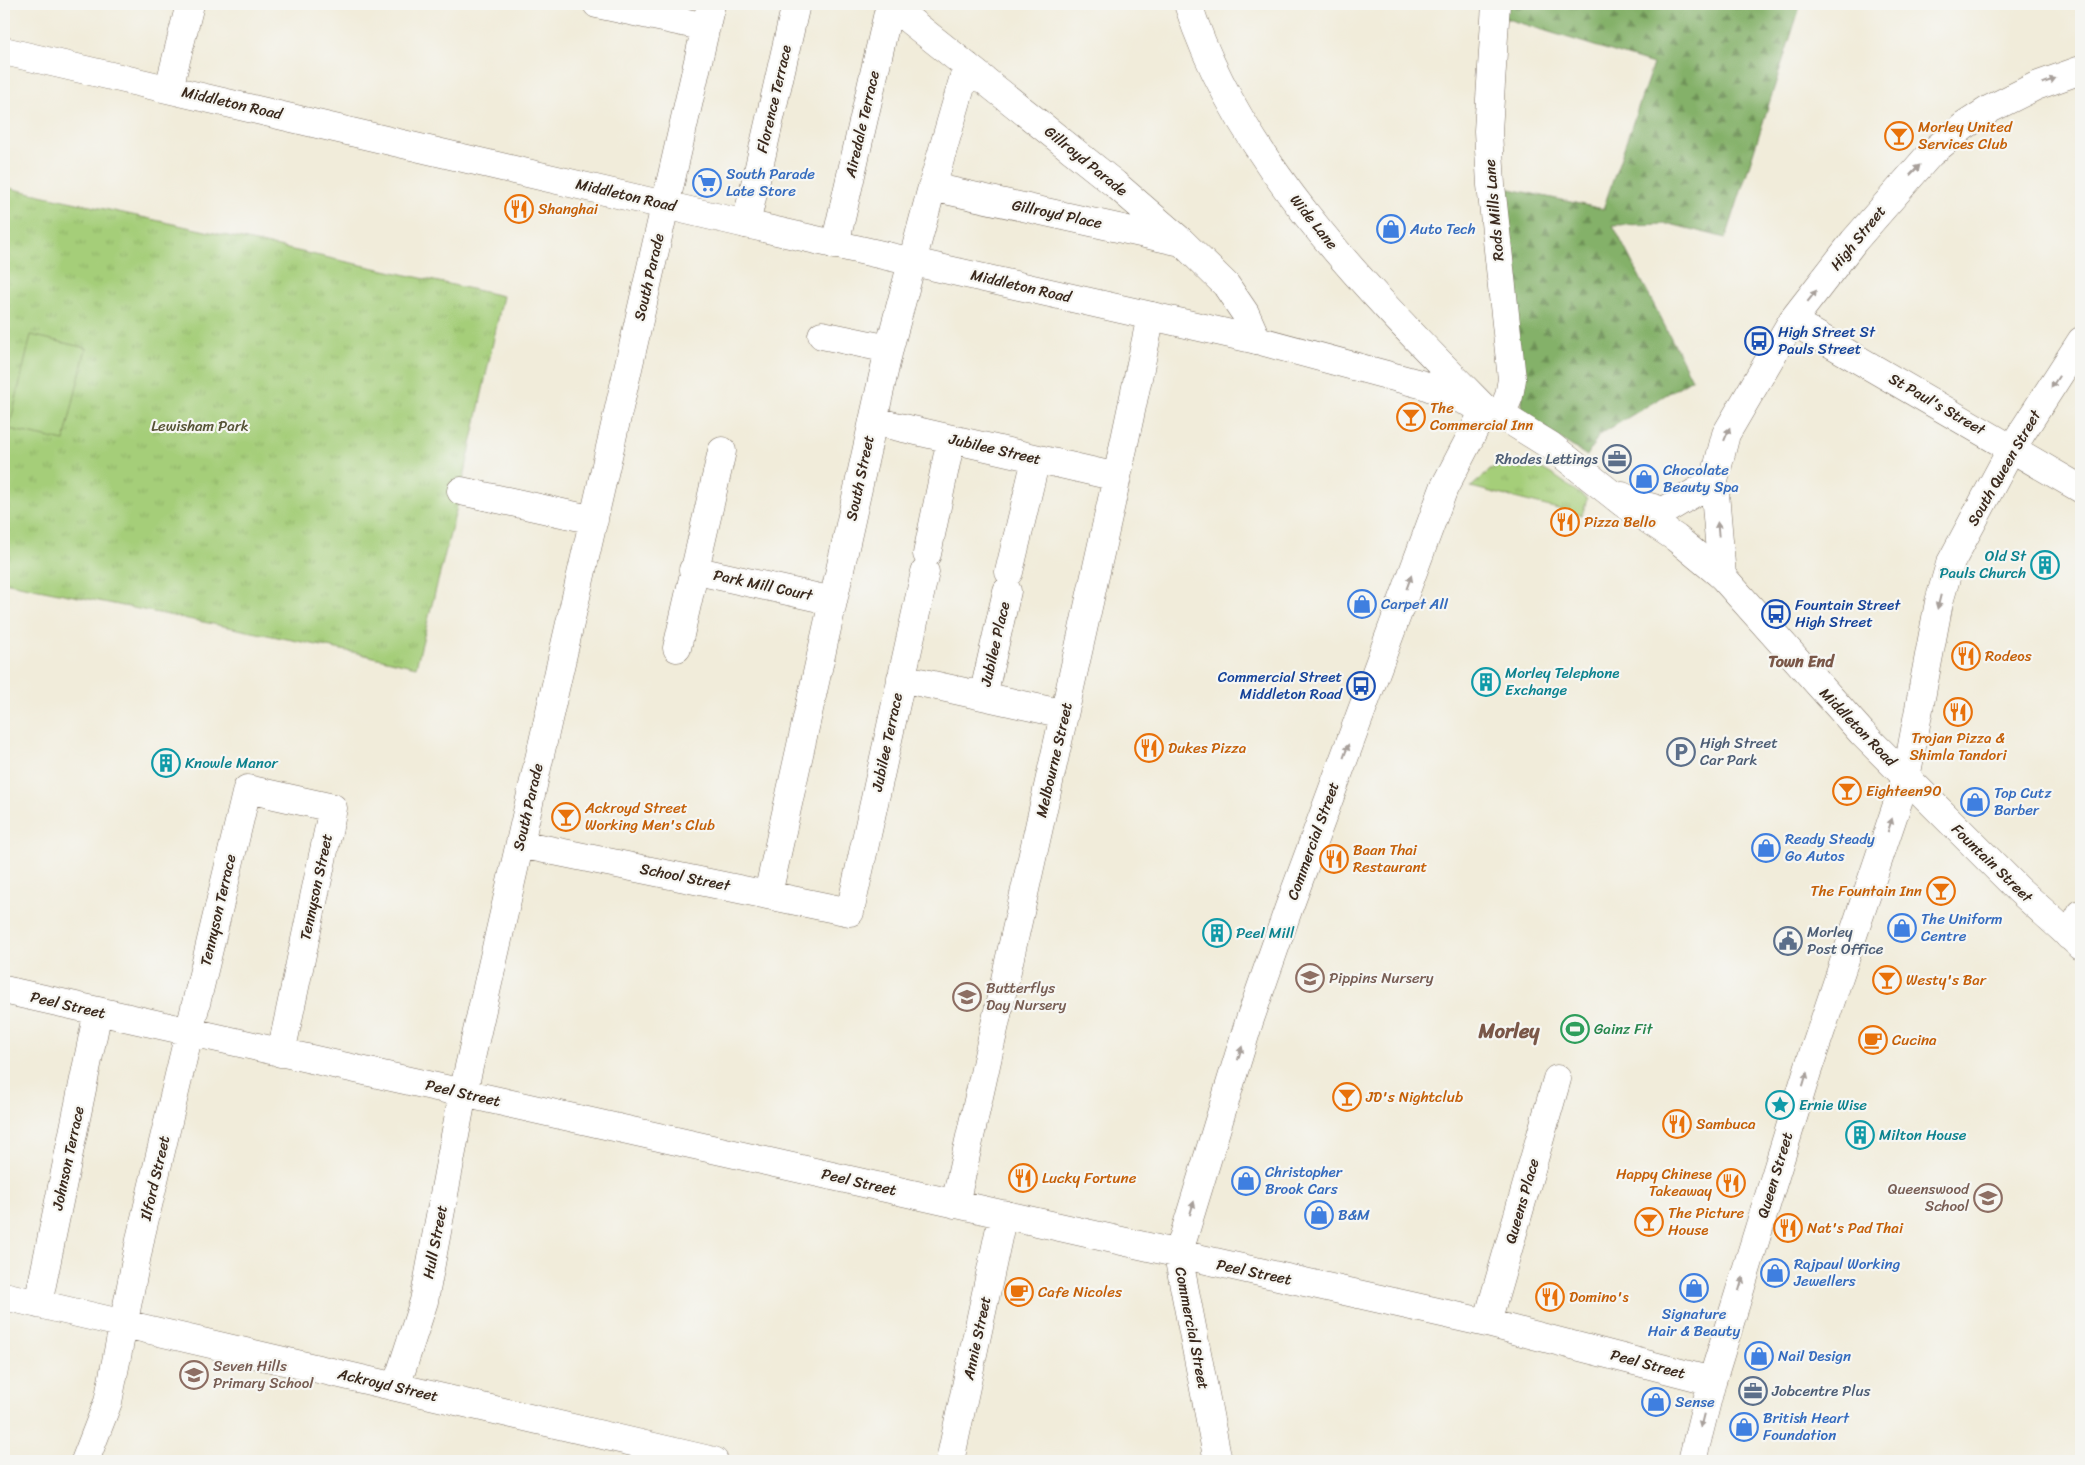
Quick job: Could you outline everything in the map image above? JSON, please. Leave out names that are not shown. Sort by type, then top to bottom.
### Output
[{"type":"street","points":[[170,88],[190,4]]},
{"type":"street","points":[[597,4],[708,15]]},
{"type":"street","name":"Florence Terrace","points":[[746,224],[796,4]]},
{"type":"street","name":"Gillroyd Parade","points":[[890,4],[1115,184],[1181,242],[1226,285],[1245,313],[1257,340]]},
{"type":"street","name":"Airedale Terrace","points":[[835,245],[890,4]]},
{"type":"street","name":"Wide Lane","points":[[1188,4],[1219,82],[1243,125],[1284,184],[1332,244],[1394,316],[1493,412]]},
{"type":"street","name":"Rods Mills Lane","points":[[1493,412],[1509,396],[1512,379],[1491,185],[1488,131],[1496,4]]},
{"type":"street","name":"South Parade","points":[[463,1093],[708,15]]},
{"type":"street","name":"Middleton Road","points":[[4,51],[170,88],[835,245],[1257,340],[1424,384],[1493,412],[1551,446],[1607,490],[1676,538],[1722,576],[1820,688],[1906,778]]},
{"type":"street","name":"South Street","points":[[768,894],[889,349],[932,187],[967,66]]},
{"type":"street","name":"High Street","points":[[1722,576],[1714,481],[1726,434],[1792,321],[1854,241],[1930,154],[1964,126],[1990,109],[2018,94],[2081,70]]},
{"type":"street","name":"Gillroyd Place","points":[[932,187],[1181,242]]},
{"type":"street","name":"Melbourne Street","points":[[954,1204],[1117,477],[1151,316]]},
{"type":"street","name":"St Paul's Street","points":[[1792,321],[2081,489]]},
{"type":"street","points":[[822,335],[889,349]]},
{"type":"street","name":"South Queen Street","points":[[1906,778],[1939,602],[1950,564],[2012,448],[2081,341]]},
{"type":"street","name":"Commercial Street","points":[[1218,1461],[1178,1255],[1249,1022],[1288,910],[1444,488],[1493,412]]},
{"type":"street","name":"Jubilee Street","points":[[872,422],[1117,477]]},
{"type":"street","name":"Jubilee Terrace","points":[[850,912],[951,439]]},
{"type":"street","name":"Park Mill Court","points":[[677,648],[693,570],[722,451]]},
{"type":"street","name":"Jubilee Place","points":[[983,696],[1036,458]]},
{"type":"street","points":[[1607,490],[1639,504],[1664,511],[1714,481]]},
{"type":"street","points":[[461,491],[594,520]]},
{"type":"street","name":"Park Mill Court","points":[[693,570],[833,600]]},
{"type":"street","points":[[901,678],[1064,714]]},
{"type":"street","name":"Fountain Street","points":[[1906,778],[2019,890],[2077,932]]},
{"type":"street","name":"Queen Street","points":[[1692,1461],[1712,1381],[1808,1069],[1906,778]]},
{"type":"street","name":"Tennyson Terrace","points":[[189,1032],[247,789]]},
{"type":"street","name":"Tennyson Street","points":[[247,789],[333,808],[281,1053]]},
{"type":"street","name":"School Street","points":[[520,844],[850,912]]},
{"type":"street","name":"Peel Street","points":[[11,998],[98,1011],[1003,1214],[1178,1255],[1487,1323],[1712,1381]]},
{"type":"street","name":"Johnson Terrace","points":[[38,1304],[98,1011]]},
{"type":"street","name":"Ilford Street","points":[[84,1461],[108,1402],[141,1235],[189,1032]]},
{"type":"street","name":"Queens Place","points":[[1487,1323],[1557,1079]]},
{"type":"street","name":"Hull Street","points":[[396,1387],[424,1301],[463,1093]]},
{"type":"street","name":"Annie Street","points":[[950,1461],[1003,1214]]},
{"type":"street","name":"Ackroyd Street","points":[[4,1296],[714,1461]]},
{"type":"green space","points":[[1496,4],[1801,4],[1726,238],[1670,224],[1613,225],[1692,379],[1599,435],[1587,456],[1522,414],[1522,391],[1501,187],[1603,209],[1653,64],[1494,15]]},
{"type":"green space","name":"Lewisham Park","points":[[4,187],[503,296],[461,491],[416,667],[357,653],[4,582]]},
{"type":"green space","points":[[31,335],[86,348],[64,441],[9,429]]},
{"type":"green space","points":[[1509,462],[1531,465],[1541,469],[1587,499],[1582,515],[1471,487],[1496,465]]},
{"type":"place","name":"Morley United Services Club","points":[[1899,136]]},
{"type":"place","name":"South Parade Late Store","points":[[707,183]]},
{"type":"place","name":"Shanghai","points":[[519,209]]},
{"type":"place","name":"Auto Tech","points":[[1391,229]]},
{"type":"place","name":"High Street St Pauls Street","points":[[1759,341]]},
{"type":"place","name":"The Commercial Inn","points":[[1411,417]]},
{"type":"place","name":"Rhodes Lettings","points":[[1617,459]]},
{"type":"place","name":"Chocolate Beauty Spa","points":[[1644,479]]},
{"type":"place","name":"Pizza Bello","points":[[1565,522]]},
{"type":"place","name":"Old St Pauls Church","points":[[2045,565]]},
{"type":"place","name":"Carpet All","points":[[1362,604]]},
{"type":"place","name":"Fountain Street High Street","points":[[1776,614]]},
{"type":"place","name":"Rodeos","points":[[1966,656]]},
{"type":"place","name":"Morley Telephone Exchange","points":[[1486,682]]},
{"type":"place","name":"Commercial Street Middleton Road","points":[[1361,686]]},
{"type":"place","name":"Trojan Pizza & Shimla Tandori","points":[[1958,712]]},
{"type":"place","name":"Dukes Pizza","points":[[1149,748]]},
{"type":"place","name":"High Street Car Park","points":[[1681,752]]},
{"type":"place","name":"Knowle Manor","points":[[166,763]]},
{"type":"place","name":"Eighteen90","points":[[1847,791]]},
{"type":"place","name":"Top Cutz Barber","points":[[1975,802]]},
{"type":"place","name":"Ackroyd Street Working Men's Club","points":[[566,817]]},
{"type":"place","name":"Ready Steady Go Autos","points":[[1766,848]]},
{"type":"place","name":"Baan Thai Restaurant","points":[[1334,859]]},
{"type":"place","name":"The Fountain Inn","points":[[1941,891]]},
{"type":"place","name":"The Uniform Centre","points":[[1902,928]]},
{"type":"place","name":"Peel Mill","points":[[1217,933]]},
{"type":"place","name":"Morley Post Office","points":[[1788,941]]},
{"type":"place","name":"Pippins Nursery","points":[[1310,978]]},
{"type":"place","name":"Westy's Bar","points":[[1887,980]]},
{"type":"place","name":"Butterflys Day Nursery","points":[[967,997]]},
{"type":"place","name":"Gainz Fit","points":[[1575,1029]]},
{"type":"place","name":"Cucina","points":[[1873,1040]]},
{"type":"place","name":"JD's Nightclub","points":[[1347,1097]]},
{"type":"place","name":"Ernie Wise","points":[[1780,1105]]},
{"type":"place","name":"Sambuca","points":[[1677,1124]]},
{"type":"place","name":"Milton House","points":[[1860,1135]]},
{"type":"place","name":"Lucky Fortune","points":[[1023,1178]]},
{"type":"place","name":"Christopher Brook Cars","points":[[1246,1181]]},
{"type":"place","name":"Happy Chinese Takeaway","points":[[1731,1183]]},
{"type":"place","name":"Queenswood School","points":[[1988,1198]]},
{"type":"place","name":"B&M","points":[[1319,1215]]},
{"type":"place","name":"The Picture House","points":[[1649,1222]]},
{"type":"place","name":"Nat's Pad Thai","points":[[1788,1228]]},
{"type":"place","name":"Rajpaul Working Jewellers","points":[[1775,1273]]},
{"type":"place","name":"Signature Hair & Beauty","points":[[1694,1288]]},
{"type":"place","name":"Cafe Nicoles","points":[[1019,1292]]},
{"type":"place","name":"Domino's","points":[[1550,1297]]},
{"type":"place","name":"Nail Design","points":[[1759,1356]]},
{"type":"place","name":"Seven Hills Primary School","points":[[194,1375]]},
{"type":"place","name":"Jobcentre Plus","points":[[1753,1391]]},
{"type":"place","name":"Sense","points":[[1656,1402]]},
{"type":"place","name":"British Heart Foundation","points":[[1744,1427]]},
{"type":"district","name":"Town End","points":[[1801,661]]},
{"type":"district","name":"Morley","points":[[1509,1031]]}]
